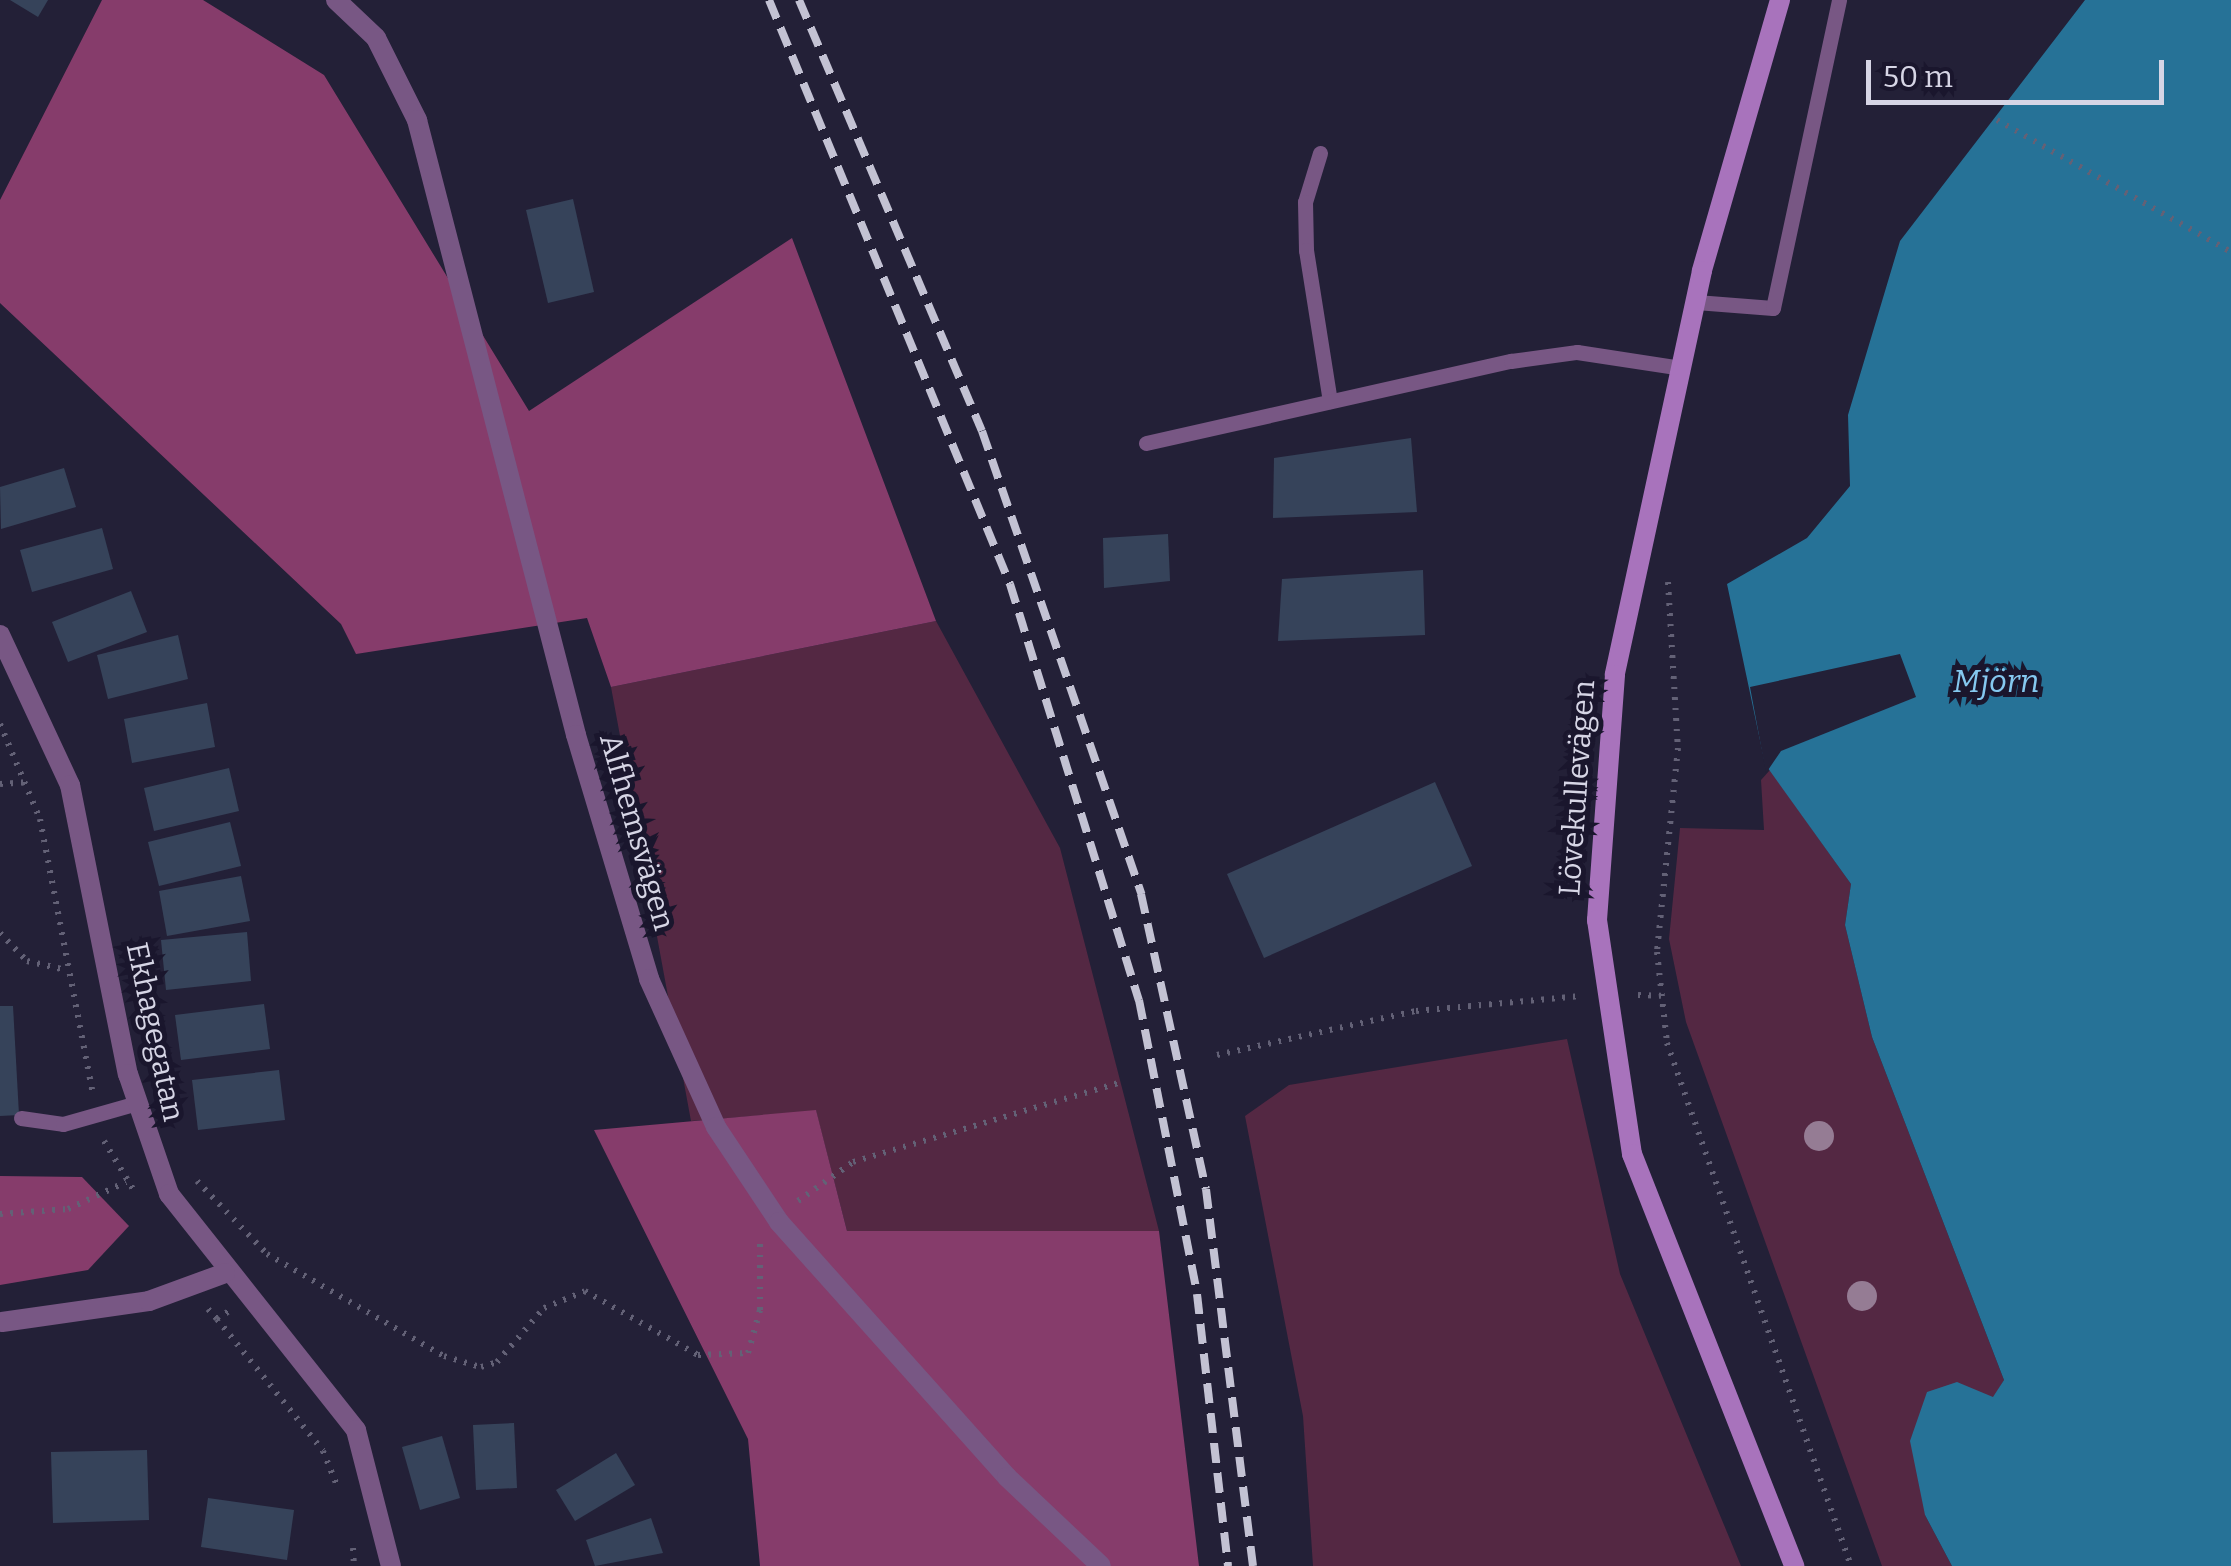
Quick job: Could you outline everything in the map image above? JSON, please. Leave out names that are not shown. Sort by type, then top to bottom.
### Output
[{"type":"street","name":"Alfhemsvägen","points":[[336,0],[376,38],[417,120],[649,979],[716,1127],[779,1222],[1007,1477],[1101,1566]]},
{"type":"street","name":"Lövekullevägen","points":[[1780,0],[1696,302],[1615,675],[1596,920],[1603,994],[1632,1154],[1794,1566]]},
{"type":"street","name":"Ekhagegatan","points":[[0,635],[70,785],[137,1103],[169,1194],[224,1273],[333,1390],[356,1430],[391,1566]]},
{"type":"street","points":[[2,1322],[149,1301],[224,1273]]},
{"type":"lane","points":[[1696,302],[1773,308],[1839,0]]},
{"type":"lane","points":[[1320,153],[1305,202],[1306,250],[1330,401]]},
{"type":"lane","points":[[1146,443],[1330,401],[1577,352],[1681,368]]},
{"type":"lane","points":[[22,1118],[63,1124],[137,1103]]},
{"type":"path","points":[[1997,120],[2231,252]]},
{"type":"path","points":[[1667,574],[1678,748],[1657,952],[1667,1043],[1851,1566]]},
{"type":"path","points":[[0,784],[26,782]]},
{"type":"path","points":[[0,933],[27,961],[66,970]]},
{"type":"path","points":[[1217,1055],[1416,1011],[1603,994]]},
{"type":"path","points":[[169,1194],[200,1179],[267,1254],[444,1356],[480,1367],[498,1362],[544,1308],[586,1291],[698,1355],[748,1353],[760,1310],[761,1236],[779,1222],[816,1180],[853,1162],[1121,1082]]},
{"type":"path","points":[[0,1214],[68,1209],[126,1182]]},
{"type":"path","points":[[217,1319],[323,1451],[344,1502]]},
{"type":"path","points":[[350,1535],[354,1566]]},
{"type":"shaded area","points":[[102,0],[203,0],[324,75],[529,411],[792,238],[936,621],[611,687],[587,618],[356,654],[341,624],[0,303],[0,200]]},
{"type":"shaded area","points":[[936,621],[1060,848],[1159,1231],[847,1231],[816,1111],[691,1121],[611,687]]},
{"type":"shaded area","points":[[1770,770],[1851,884],[1845,925],[1872,1037],[2004,1380],[1925,1515],[1952,1566],[1882,1566],[1686,1022],[1669,939],[1680,828],[1764,830],[1761,780]]},
{"type":"shaded area","points":[[1567,1039],[1620,1274],[1741,1566],[1313,1566],[1303,1416],[1245,1116],[1289,1085]]},
{"type":"shaded area","points":[[816,1110],[847,1231],[1159,1231],[1199,1566],[760,1566],[748,1439],[594,1130]]},
{"type":"shaded area","points":[[0,1176],[82,1177],[129,1226],[88,1270],[0,1285]]},
{"type":"water","name":"Mjörn","points":[[2085,0],[2231,0],[2231,1566],[1952,1566],[1925,1515],[1910,1441],[1927,1392],[1957,1382],[1993,1397],[2004,1380],[1872,1037],[1845,925],[1851,884],[1765,764],[1727,584],[1807,538],[1850,486],[1848,415],[1900,241]]},
{"type":"pier","points":[[1900,654],[1916,697],[1781,751],[1766,773],[1750,687]]},
{"type":"building","points":[[10,0],[48,0],[38,17]]},
{"type":"building","points":[[573,199],[594,292],[548,303],[526,210]]},
{"type":"building","points":[[1411,438],[1417,512],[1273,518],[1274,458]]},
{"type":"building","points":[[64,468],[76,507],[1,529],[0,487]]},
{"type":"building","points":[[102,528],[113,569],[32,592],[20,550]]},
{"type":"building","points":[[1168,534],[1170,581],[1104,588],[1103,538]]},
{"type":"building","points":[[1423,570],[1425,635],[1278,641],[1282,579]]},
{"type":"building","points":[[131,591],[147,632],[68,662],[52,622]]},
{"type":"building","points":[[178,635],[188,679],[108,699],[97,655]]},
{"type":"building","points":[[207,703],[215,747],[132,763],[124,719]]},
{"type":"building","points":[[229,768],[239,811],[154,831],[144,788]]},
{"type":"building","points":[[1435,782],[1472,866],[1264,958],[1227,874]]},
{"type":"building","points":[[230,822],[241,866],[159,886],[148,842]]},
{"type":"building","points":[[241,876],[250,921],[167,936],[159,891]]},
{"type":"building","points":[[247,932],[251,981],[166,990],[161,940]]},
{"type":"building","points":[[264,1004],[270,1049],[181,1060],[175,1015]]},
{"type":"building","points":[[0,1006],[13,1006],[19,1115],[0,1116]]},
{"type":"building","points":[[279,1070],[285,1120],[198,1130],[192,1080]]},
{"type":"building","points":[[514,1423],[517,1488],[476,1490],[473,1425]]},
{"type":"building","points":[[442,1436],[460,1498],[420,1510],[402,1447]]},
{"type":"building","points":[[147,1450],[149,1520],[53,1523],[51,1452]]},
{"type":"building","points":[[616,1453],[635,1485],[575,1521],[556,1490]]},
{"type":"building","points":[[208,1498],[294,1510],[287,1560],[201,1547]]},
{"type":"building","points":[[651,1518],[663,1553],[595,1566],[586,1540]]},
{"type":"railway","points":[[769,0],[1010,584],[1139,1000],[1197,1294],[1228,1566]]},
{"type":"railway","points":[[799,0],[982,431],[1141,894],[1206,1189],[1253,1566]]}]
